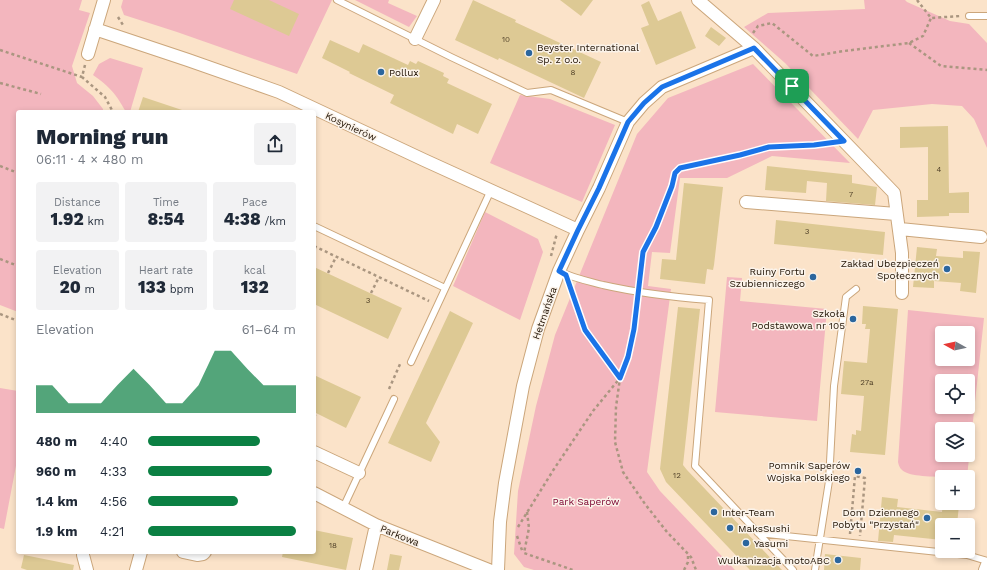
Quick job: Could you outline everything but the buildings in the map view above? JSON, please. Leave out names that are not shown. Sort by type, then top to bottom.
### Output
[{"type":"street","points":[[88,54],[104,0]]},
{"type":"street","points":[[415,39],[434,0]]},
{"type":"street","points":[[698,0],[751,45],[894,193],[902,253],[902,293]]},
{"type":"street","name":"Kosynierów","points":[[96,29],[265,87],[313,110]]},
{"type":"street","name":"Hetmańska","points":[[498,570],[500,522],[505,484],[523,386],[538,329],[563,273],[578,230],[599,188],[628,122],[644,103],[662,87],[751,45]]},
{"type":"street","name":"Kosynierów","points":[[316,111],[578,230]]},
{"type":"street","points":[[746,202],[896,214]]},
{"type":"street","points":[[900,229],[981,237]]},
{"type":"street","points":[[316,453],[359,473]]},
{"type":"street","name":"Parkowa","points":[[316,494],[376,525],[489,570]]},
{"type":"street","points":[[366,570],[376,525]]},
{"type":"street","points":[[82,554],[87,570]]},
{"type":"street","points":[[136,570],[140,554]]},
{"type":"street","points":[[192,554],[204,554]]},
{"type":"street","points":[[985,570],[987,565]]},
{"type":"lane","points":[[337,0],[527,92],[551,90],[628,122]]},
{"type":"lane","points":[[969,16],[987,16]]},
{"type":"lane","points":[[411,362],[491,190]]},
{"type":"lane","points":[[316,227],[446,288]]},
{"type":"lane","points":[[563,273],[594,283],[656,296],[709,300],[695,466],[793,570]]},
{"type":"lane","points":[[816,570],[819,540],[829,481],[834,386],[844,310],[846,297],[856,289]]},
{"type":"lane","points":[[343,508],[394,399]]},
{"type":"lane","points":[[758,533],[967,555],[987,561]]},
{"type":"path","points":[[917,0],[931,18]]},
{"type":"path","points":[[931,18],[969,16]]},
{"type":"path","points":[[118,17],[124,26]]},
{"type":"path","points":[[751,45],[758,26],[772,24],[813,56],[909,43],[923,36],[931,18]]},
{"type":"path","points":[[909,43],[941,66],[987,70]]},
{"type":"path","points":[[0,50],[82,77],[106,97],[112,110]]},
{"type":"path","points":[[82,77],[88,54]]},
{"type":"path","points":[[0,83],[41,94]]},
{"type":"path","points":[[696,570],[688,554],[649,510],[623,472],[615,442],[616,407],[620,378],[628,357],[634,329],[637,292],[643,252],[656,227],[672,186],[675,173],[680,168],[769,147],[814,145],[844,141]]},
{"type":"path","points":[[0,166],[16,171]]},
{"type":"path","points":[[551,258],[561,222]]},
{"type":"path","points":[[316,247],[430,301],[426,308]]},
{"type":"path","points":[[328,273],[336,257]]},
{"type":"path","points":[[0,259],[16,265]]},
{"type":"path","points":[[563,273],[585,330],[620,378]]},
{"type":"path","points":[[371,293],[379,277]]},
{"type":"path","points":[[0,314],[16,320]]},
{"type":"path","points":[[389,389],[404,356]]},
{"type":"path","points":[[518,527],[593,411],[620,378]]},
{"type":"path","points":[[855,476],[865,478],[860,537],[854,539],[850,536],[855,476]]},
{"type":"path","points":[[524,553],[529,528],[527,512]]},
{"type":"path","points":[[517,536],[524,553],[573,570]]},
{"type":"path","points":[[684,570],[688,562],[688,554]]},
{"type":"green space","points":[[0,0],[82,0],[79,10],[90,13],[72,66],[77,83],[93,96],[103,110],[16,110],[16,311],[0,305]]},
{"type":"green space","points":[[123,0],[332,0],[297,74],[124,15],[121,7]]},
{"type":"green space","points":[[355,0],[389,0],[388,3],[417,16],[409,27]]},
{"type":"green space","points":[[864,0],[905,0],[950,21],[969,24],[987,43],[987,148],[974,119],[962,106],[932,104],[873,110],[858,139],[785,63],[744,27],[768,13],[865,9]]},
{"type":"green space","points":[[110,58],[143,68],[131,110],[125,110],[112,91],[93,75],[99,64]]},
{"type":"green space","name":"Park Saperów","points":[[753,64],[850,163],[772,156],[727,178],[680,178],[670,253],[652,252],[648,286],[671,289],[647,472],[660,491],[735,570],[534,570],[524,567],[514,554],[518,491],[536,406],[555,335],[637,134],[668,98]]},
{"type":"green space","points":[[520,95],[550,99],[615,125],[582,202],[490,163]]},
{"type":"green space","points":[[485,212],[538,239],[543,252],[520,320],[453,286]]},
{"type":"green space","points":[[727,277],[742,278],[740,301],[827,309],[817,421],[715,412]]},
{"type":"green space","points":[[908,310],[984,318],[975,402],[975,374],[935,374],[935,414],[974,414],[973,422],[935,422],[935,462],[969,462],[968,470],[935,470],[935,477],[910,474],[905,472],[900,467],[898,462]]},
{"type":"green space","points":[[0,388],[16,391],[16,466],[4,529],[0,528]]},
{"type":"place","name":"Beyster International Sp. z o.o.","points":[[529,53]]},
{"type":"place","name":"Pollux","points":[[381,72]]},
{"type":"place","name":"Zakład Ubezpieczeń Społecznych","points":[[947,269]]},
{"type":"place","name":"Ruiny Fortu Szubienniczego","points":[[813,277]]},
{"type":"place","name":"Szkoła Podstawowa nr 105","points":[[853,319]]},
{"type":"place","name":"Pomnik Saperów Wojska Polskiego","points":[[858,471]]},
{"type":"place","name":"Inter-Team","points":[[714,512]]},
{"type":"place","name":"Dom Dziennego Pobytu \"Przystań\"","points":[[927,518]]},
{"type":"place","name":"MaksSushi","points":[[730,528]]},
{"type":"place","name":"Yasumi","points":[[746,543]]},
{"type":"place","name":"Wulkanizacja motoABC","points":[[838,560]]},
{"type":"route","points":[[754,48],[792,86],[844,141],[814,145],[769,147],[694,166],[680,168],[675,173],[672,186],[656,227],[643,252],[637,292],[634,329],[628,357],[620,378],[585,330],[566,275],[559,271],[599,188],[628,122],[644,103],[662,87],[754,48]]}]
